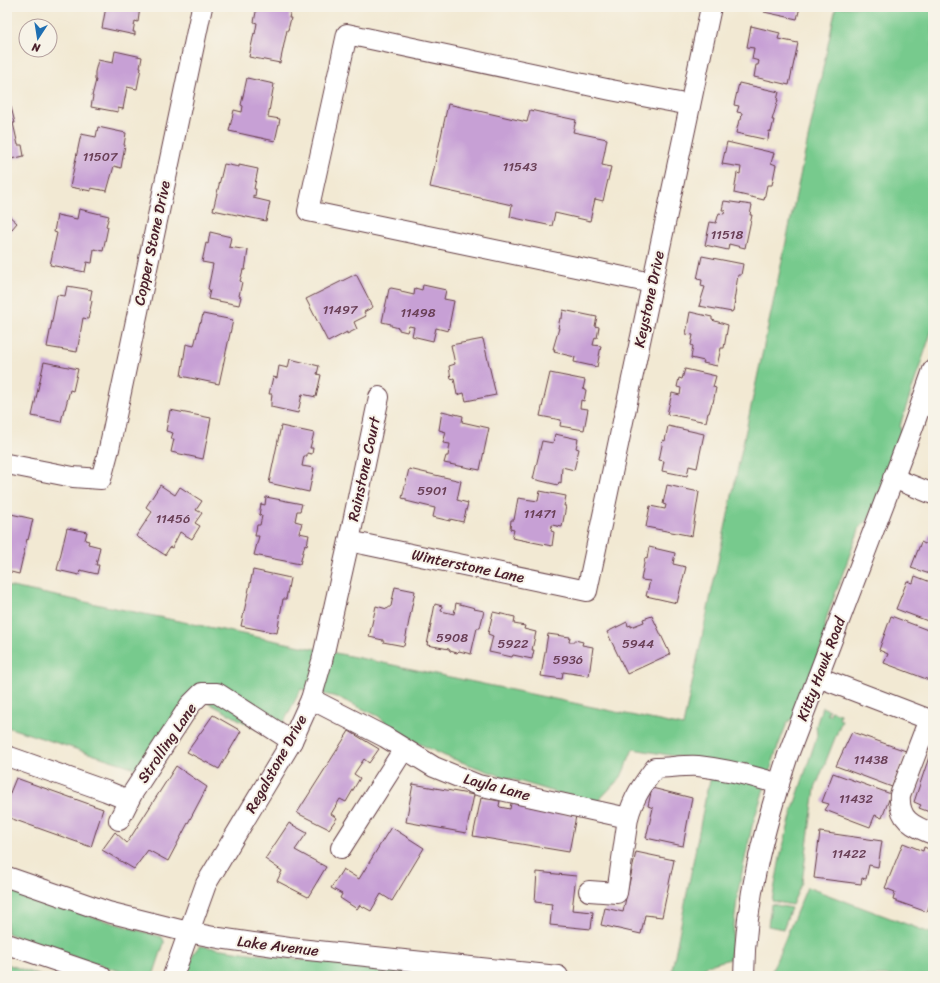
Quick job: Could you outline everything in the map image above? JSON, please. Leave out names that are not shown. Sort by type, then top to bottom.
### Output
[{"type":"street","name":"Copper Stone Drive","points":[[7,464],[73,477],[101,479],[109,449],[202,7]]},
{"type":"street","name":"Keystone Drive","points":[[587,591],[711,7]]},
{"type":"street","points":[[652,283],[308,212],[347,34],[611,90],[690,105]]},
{"type":"street","name":"Kitty Hawk Road","points":[[744,976],[746,934],[764,832],[788,756],[933,370]]},
{"type":"street","name":"Rainstone Court","points":[[349,541],[379,397]]},
{"type":"street","points":[[893,478],[933,494]]},
{"type":"street","name":"Winterstone Lane","points":[[349,541],[587,591]]},
{"type":"street","name":"Regalstone Drive","points":[[173,976],[206,884],[292,741],[311,699],[322,661],[349,541]]},
{"type":"street","points":[[818,677],[931,720],[900,795],[900,801],[902,813],[906,820],[912,825],[933,834]]},
{"type":"street","name":"Strolling Lane","points":[[119,820],[128,800],[190,706],[202,693],[217,693],[292,741]]},
{"type":"street","name":"Layla Lane","points":[[311,699],[385,737],[434,767],[478,785],[628,818]]},
{"type":"street","points":[[341,848],[404,749]]},
{"type":"street","points":[[7,756],[128,800]]},
{"type":"street","points":[[589,891],[616,893],[631,806],[640,788],[655,768],[697,766],[762,778],[779,784]]},
{"type":"street","name":"Lake Avenue","points":[[7,877],[108,912],[188,932],[254,944],[558,976]]},
{"type":"street","points":[[7,944],[101,976]]},
{"type":"green space","points":[[836,7],[933,7],[933,327],[902,419],[900,427],[902,434],[869,519],[860,527],[827,616],[825,625],[827,633],[794,717],[787,723],[752,826],[738,891],[730,959],[705,966],[704,976],[689,976],[683,972],[672,970],[707,790],[716,763],[633,749],[621,777],[598,801],[558,793],[498,775],[445,756],[399,734],[378,716],[337,697],[301,689],[275,739],[192,694],[148,772],[7,727],[7,586],[683,726]]},
{"type":"green space","points":[[822,707],[829,710],[827,714],[830,715],[831,711],[840,714],[839,719],[842,720],[815,789],[802,882],[792,905],[772,901],[780,858],[792,812],[817,736],[816,726]]},
{"type":"green space","points":[[807,887],[933,934],[933,976],[803,976],[771,973]]},
{"type":"green space","points":[[7,888],[79,913],[162,937],[164,943],[153,976],[137,976],[89,962],[7,933]]},
{"type":"green space","points":[[771,904],[791,908],[783,929],[768,926]]},
{"type":"green space","points":[[201,946],[277,957],[454,976],[187,976],[193,954]]},
{"type":"green space","points":[[7,964],[41,976],[7,976]]},
{"type":"building","points":[[106,7],[140,7],[138,22],[135,21],[133,32],[135,32],[135,35],[102,28]]},
{"type":"building","points":[[257,7],[280,7],[291,9],[289,18],[291,18],[280,63],[249,57],[257,23],[254,22]]},
{"type":"building","points":[[766,7],[800,7],[797,19],[764,12]]},
{"type":"building","points":[[751,26],[780,33],[778,39],[798,43],[789,85],[754,77],[756,65],[758,65],[759,61],[752,59],[754,48],[747,47]]},
{"type":"building","points":[[115,51],[142,57],[137,89],[127,87],[123,109],[118,108],[118,112],[91,107],[98,60],[113,63]]},
{"type":"building","points":[[247,78],[274,84],[268,117],[280,119],[275,141],[229,131],[234,110],[242,112],[243,106],[241,105]]},
{"type":"building","points":[[739,83],[779,92],[772,120],[774,120],[771,132],[769,131],[768,140],[736,133],[742,113],[737,112],[739,106],[734,105]]},
{"type":"building","points":[[448,104],[527,122],[530,110],[576,120],[573,132],[607,139],[602,165],[611,167],[603,201],[595,199],[590,221],[555,213],[552,226],[510,217],[512,205],[430,187]]},
{"type":"building","points":[[11,107],[18,145],[22,145],[24,156],[7,160],[7,108]]},
{"type":"building","points":[[98,127],[126,133],[121,168],[114,166],[107,191],[91,188],[91,191],[70,187],[81,134],[96,137]]},
{"type":"building","points":[[727,142],[774,153],[771,163],[776,165],[772,185],[767,185],[764,200],[734,193],[737,173],[740,174],[741,167],[722,164]]},
{"type":"building","points":[[7,164],[11,180],[7,181]]},
{"type":"building","points":[[224,164],[258,169],[254,189],[256,189],[255,196],[253,195],[253,198],[270,202],[266,221],[213,210]]},
{"type":"building","points":[[724,201],[752,205],[750,215],[752,215],[745,248],[729,244],[728,250],[705,245],[710,222],[716,223],[719,213],[724,214],[725,210],[722,210]]},
{"type":"building","points":[[79,209],[109,216],[106,226],[108,227],[103,251],[94,249],[92,263],[87,262],[85,272],[50,265],[57,233],[54,232],[57,215],[77,219]]},
{"type":"building","points":[[7,214],[17,223],[7,235]]},
{"type":"building","points":[[210,232],[231,237],[229,247],[248,250],[245,270],[243,270],[240,281],[242,282],[239,305],[208,299],[210,290],[208,289],[213,264],[202,262]]},
{"type":"building","points":[[702,256],[743,264],[741,275],[738,275],[735,301],[732,312],[699,306],[705,287],[701,286],[702,280],[697,279]]},
{"type":"building","points":[[356,274],[373,307],[364,312],[366,316],[354,322],[357,329],[347,334],[347,332],[328,342],[306,299]]},
{"type":"building","points":[[423,285],[446,290],[444,299],[454,301],[448,331],[436,328],[433,341],[412,336],[414,327],[409,326],[407,332],[391,326],[391,324],[382,322],[389,289],[401,290],[401,292],[414,295],[415,288],[422,290]]},
{"type":"building","points":[[67,286],[92,290],[90,300],[92,301],[88,319],[83,318],[77,352],[47,347],[57,295],[65,296]]},
{"type":"building","points":[[563,310],[597,317],[595,326],[599,327],[597,338],[595,337],[593,345],[601,346],[597,367],[574,362],[575,357],[554,352],[555,349],[553,349]]},
{"type":"building","points":[[690,312],[712,317],[712,320],[728,325],[724,348],[721,348],[717,366],[703,363],[704,361],[691,358],[693,335],[686,334]]},
{"type":"building","points":[[203,314],[233,320],[219,384],[181,376],[186,344],[194,346]]},
{"type":"building","points":[[483,339],[496,395],[466,401],[464,393],[457,395],[454,378],[451,379],[449,366],[455,364],[451,345]]},
{"type":"building","points":[[290,359],[319,366],[317,374],[321,375],[316,397],[302,394],[298,413],[271,407],[272,394],[269,394],[273,377],[277,378],[279,366],[288,368]]},
{"type":"building","points":[[44,362],[78,369],[73,391],[70,390],[61,422],[32,416]]},
{"type":"building","points":[[685,369],[716,376],[713,387],[716,388],[713,403],[708,413],[706,422],[667,414],[672,393],[680,395],[681,388],[677,387],[679,378],[682,379]]},
{"type":"building","points":[[550,373],[585,380],[583,389],[586,390],[584,401],[581,400],[580,408],[588,409],[584,430],[560,426],[561,420],[540,416]]},
{"type":"building","points":[[170,410],[211,418],[203,459],[171,452],[174,439],[171,439],[173,433],[166,431]]},
{"type":"building","points":[[442,411],[463,416],[462,422],[489,428],[480,470],[444,463],[446,456],[448,456],[450,444],[443,443],[446,432],[439,430]]},
{"type":"building","points":[[281,426],[314,433],[310,448],[313,448],[312,454],[307,453],[307,456],[304,456],[302,466],[314,468],[309,492],[269,483]]},
{"type":"building","points":[[668,426],[704,434],[697,468],[689,466],[687,476],[662,471],[664,461],[659,460],[663,440],[665,441]]},
{"type":"building","points":[[555,434],[578,439],[576,448],[579,449],[574,470],[562,467],[561,483],[559,482],[558,485],[533,479],[542,441],[553,443]]},
{"type":"building","points":[[409,469],[461,481],[457,500],[468,503],[463,522],[433,517],[435,508],[406,501],[406,499],[402,498]]},
{"type":"building","points":[[160,485],[175,495],[180,487],[202,501],[196,510],[202,513],[195,523],[200,526],[192,539],[180,532],[172,548],[170,547],[165,555],[136,536],[152,512],[146,507]]},
{"type":"building","points":[[667,485],[699,492],[692,536],[646,527],[650,506],[665,509],[666,505],[663,504]]},
{"type":"building","points":[[540,491],[566,496],[564,506],[566,506],[562,527],[552,525],[551,531],[554,532],[552,546],[512,538],[514,530],[510,529],[511,520],[514,520],[518,498],[538,501]]},
{"type":"building","points":[[266,497],[302,504],[300,511],[297,511],[295,521],[302,523],[299,533],[309,535],[300,564],[254,555],[259,536],[255,536],[257,525],[260,525],[262,516],[259,515],[261,504],[265,505]]},
{"type":"building","points":[[11,514],[33,519],[19,574],[7,571],[7,529]]},
{"type":"building","points":[[67,528],[87,532],[85,540],[89,541],[88,544],[100,547],[96,565],[99,565],[97,574],[80,570],[79,575],[57,570]]},
{"type":"building","points":[[929,534],[933,536],[933,575],[911,568],[921,542],[925,544]]},
{"type":"building","points":[[649,547],[675,553],[673,564],[686,567],[677,603],[646,596],[650,581],[641,580],[645,558],[647,559]]},
{"type":"building","points":[[253,570],[290,578],[286,599],[283,599],[277,633],[241,626]]},
{"type":"building","points":[[915,576],[933,583],[933,623],[896,609],[907,581],[913,583]]},
{"type":"building","points":[[395,587],[415,591],[404,646],[383,642],[383,640],[369,637],[376,606],[387,609],[391,606]]},
{"type":"building","points":[[456,603],[484,611],[480,628],[477,628],[471,654],[459,651],[457,653],[450,651],[449,649],[427,645],[435,604],[442,606],[441,611],[454,614]]},
{"type":"building","points":[[493,612],[515,617],[514,624],[525,626],[524,629],[536,632],[532,650],[534,650],[532,659],[513,655],[512,657],[489,652],[493,636],[488,634]]},
{"type":"building","points":[[652,616],[670,654],[627,674],[607,632],[627,622],[628,626],[631,625],[631,627],[644,622],[643,619]]},
{"type":"building","points":[[891,616],[933,632],[933,670],[929,680],[884,663],[888,654],[879,650]]},
{"type":"building","points":[[548,634],[570,637],[569,642],[575,642],[575,640],[583,642],[582,645],[593,647],[589,676],[563,672],[562,679],[541,676]]},
{"type":"building","points":[[213,715],[241,731],[219,769],[187,752]]},
{"type":"building","points":[[349,731],[379,749],[369,763],[364,759],[354,774],[360,778],[346,802],[340,799],[331,814],[337,818],[329,829],[297,813]]},
{"type":"building","points":[[852,732],[906,751],[892,787],[836,766]]},
{"type":"building","points":[[929,757],[933,759],[933,822],[929,821],[932,813],[919,808],[921,805],[914,802]]},
{"type":"building","points":[[176,766],[207,787],[168,861],[148,850],[134,869],[102,850],[115,832],[127,843]]},
{"type":"building","points":[[833,773],[891,794],[882,818],[875,815],[870,827],[825,810],[829,804],[822,802]]},
{"type":"building","points":[[16,778],[103,809],[91,847],[7,817],[7,800]]},
{"type":"building","points":[[413,784],[474,795],[466,833],[406,822]]},
{"type":"building","points":[[652,788],[692,798],[683,846],[646,838],[653,808],[648,806]]},
{"type":"building","points":[[481,798],[500,801],[500,807],[510,809],[511,803],[576,816],[569,852],[473,836]]},
{"type":"building","points":[[289,823],[307,833],[295,850],[326,867],[308,897],[277,881],[282,871],[265,859]]},
{"type":"building","points":[[391,827],[424,848],[392,901],[381,894],[371,911],[360,905],[357,909],[340,898],[342,894],[331,888],[343,869],[359,879]]},
{"type":"building","points":[[820,832],[882,841],[878,867],[869,865],[866,879],[862,878],[861,884],[814,878]]},
{"type":"building","points":[[903,843],[923,851],[924,847],[933,851],[933,896],[927,912],[893,900],[895,892],[885,888]]},
{"type":"building","points":[[636,852],[674,860],[662,917],[645,915],[641,934],[601,925],[605,908],[623,912]]},
{"type":"building","points":[[537,872],[576,876],[572,910],[593,912],[591,929],[550,925],[552,904],[535,902]]}]
